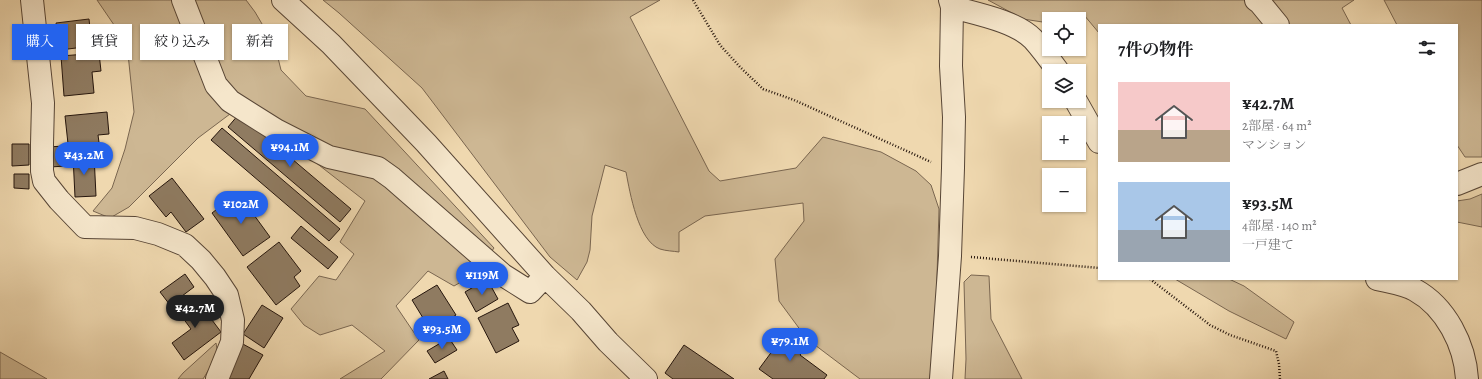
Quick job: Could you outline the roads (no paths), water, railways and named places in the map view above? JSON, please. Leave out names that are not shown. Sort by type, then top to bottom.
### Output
[{"type":"street","points":[[32,0],[43,103],[42,171],[44,182],[85,227],[135,228],[158,234],[186,245],[201,260],[227,295],[233,320],[232,342],[217,379]]},
{"type":"street","points":[[183,0],[216,86],[230,101],[276,130],[329,156],[378,168],[392,178],[503,276],[530,292],[546,276]]},
{"type":"street","points":[[282,0],[331,44],[426,143],[546,276],[581,311],[608,342],[646,379]]},
{"type":"street","points":[[1256,0],[1277,24]]},
{"type":"street","points":[[941,379],[950,256],[953,168],[954,117],[951,66],[951,4],[1009,24],[1032,38],[1052,64]]},
{"type":"street","points":[[1080,108],[1098,140]]},
{"type":"street","points":[[1458,184],[1481,173]]},
{"type":"street","points":[[1382,280],[1404,285],[1416,284],[1439,310],[1454,331],[1462,350],[1467,379]]}]
